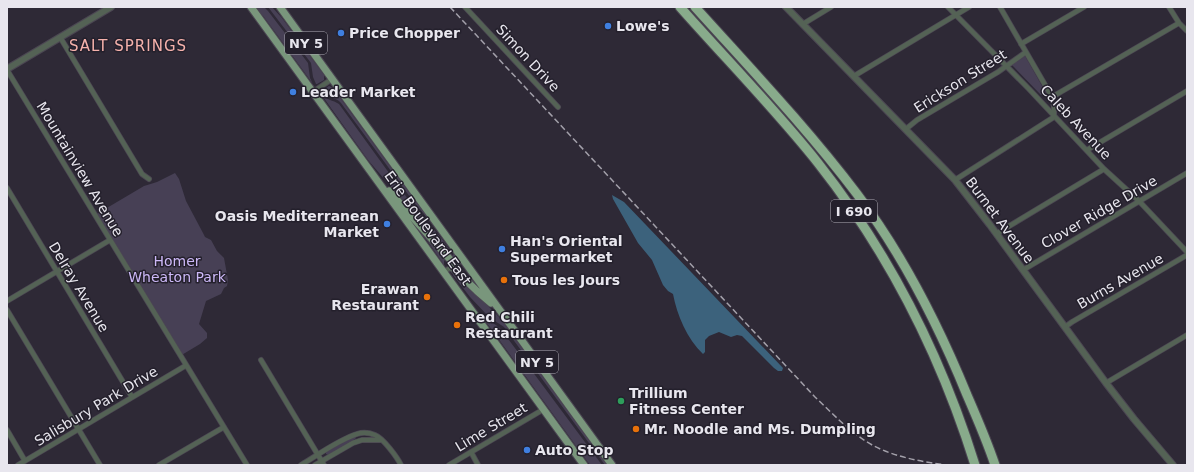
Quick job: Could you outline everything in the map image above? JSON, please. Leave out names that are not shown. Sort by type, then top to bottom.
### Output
[{"type":"highway","name":"I 690","points":[[680,7],[798,138],[859,218],[885,260],[920,325],[953,400],[975,465]]},
{"type":"highway","name":"I 690","points":[[696,7],[828,157],[858,195],[891,244],[906,268],[952,357],[973,408],[989,453],[989,465]]},
{"type":"highway","points":[[989,453],[995,465]]},
{"type":"main road","name":"Erie Boulevard East","points":[[251,7],[584,465]]},
{"type":"main road","points":[[276,7],[289,21]]},
{"type":"main road","name":"Erie Boulevard East","points":[[280,7],[612,465]]},
{"type":"main road","points":[[374,175],[401,203],[453,266],[476,291],[499,310]]},
{"type":"street","points":[[7,69],[111,7]]},
{"type":"street","name":"Simon Drive","points":[[465,7],[558,107]]},
{"type":"street","name":"Burnet Avenue","points":[[786,7],[955,180],[1106,383],[1173,465]]},
{"type":"street","points":[[803,24],[831,7]]},
{"type":"street","name":"Caleb Avenue","points":[[948,7],[1007,66],[1104,169],[1139,202],[1187,252]]},
{"type":"street","points":[[854,76],[969,7]]},
{"type":"street","points":[[955,180],[1053,119],[1052,97],[1000,7]]},
{"type":"street","name":"Erickson Street","points":[[1021,44],[1084,7]]},
{"type":"street","points":[[1169,7],[1178,23],[1187,31]]},
{"type":"street","points":[[1052,97],[1178,23]]},
{"type":"street","points":[[60,37],[142,174],[149,179]]},
{"type":"street","name":"Erickson Street","points":[[906,129],[917,120],[1007,66],[1026,52]]},
{"type":"street","name":"Mountainview Avenue","points":[[7,69],[247,465]]},
{"type":"street","points":[[313,92],[332,79]]},
{"type":"street","points":[[1087,150],[1187,91]]},
{"type":"street","points":[[996,234],[1104,169]]},
{"type":"street","name":"Clover Ridge Drive","points":[[1023,270],[1187,174]]},
{"type":"street","name":"Delray Avenue","points":[[7,188],[132,397]]},
{"type":"street","points":[[7,301],[110,240]]},
{"type":"street","name":"Burns Avenue","points":[[1065,327],[1077,318],[1187,255]]},
{"type":"street","points":[[444,272],[463,259]]},
{"type":"street","points":[[7,310],[100,465]]},
{"type":"street","points":[[1106,383],[1187,335]]},
{"type":"street","points":[[261,360],[323,463]]},
{"type":"street","name":"Salisbury Park Drive","points":[[18,465],[78,428],[186,366]]},
{"type":"street","name":"Lime Street","points":[[449,465],[544,409]]},
{"type":"street","points":[[159,465],[224,427]]},
{"type":"street","points":[[7,430],[25,460]]},
{"type":"street","points":[[301,465],[347,438],[359,433],[377,436],[394,454],[401,465]]},
{"type":"street","points":[[362,440],[363,433]]},
{"type":"street","points":[[315,465],[323,463],[353,443],[362,440],[381,440]]},
{"type":"street","points":[[471,452],[478,465]]},
{"type":"green space","points":[[255,7],[264,7],[268,11],[308,63],[310,78],[313,84],[264,17]]},
{"type":"green space","points":[[268,7],[272,7],[282,18],[324,75],[324,80],[316,84],[313,77],[311,63]]},
{"type":"green space","points":[[1025,56],[1046,93],[1041,95],[1012,65]]},
{"type":"green space","points":[[329,86],[333,88],[447,242],[413,201],[341,103],[326,95],[322,91]]},
{"type":"green space","points":[[321,94],[325,98],[339,104],[413,206],[442,239],[451,252],[450,256],[368,160]]},
{"type":"green space","name":"Homer Wheaton Park","points":[[175,173],[179,179],[186,201],[205,237],[211,240],[217,251],[224,258],[228,280],[227,286],[221,294],[206,301],[199,324],[207,333],[207,338],[180,356],[95,215],[144,186],[157,182]]},
{"type":"green space","points":[[413,220],[447,258],[444,261],[444,265]]},
{"type":"green space","points":[[450,246],[456,253],[457,256],[455,259],[452,258],[454,253]]},
{"type":"green space","points":[[455,273],[501,319],[607,465],[605,465],[504,327],[489,317],[470,297],[453,275]]},
{"type":"green space","points":[[486,318],[500,328],[602,465],[590,465],[484,319]]},
{"type":"green space","points":[[355,436],[355,439],[328,455],[326,454],[326,451]]},
{"type":"water","points":[[612,195],[624,202],[783,368],[782,371],[778,371],[774,368],[742,336],[737,335],[731,337],[719,332],[709,336],[705,340],[705,352],[703,354],[697,348],[684,326],[677,310],[673,294],[663,285],[652,260],[638,243]]},
{"type":"railway","points":[[450,7],[815,397],[841,422],[851,431],[877,448],[911,459],[947,465]]},
{"type":"place","name":"Lowe's","points":[[608,26]]},
{"type":"place","name":"Price Chopper","points":[[341,33]]},
{"type":"place","name":"Leader Market","points":[[293,92]]},
{"type":"place","name":"Oasis Mediterranean Market","points":[[387,224]]},
{"type":"place","name":"Han's Oriental Supermarket","points":[[502,249]]},
{"type":"place","name":"Tous les Jours","points":[[504,280]]},
{"type":"place","name":"Erawan Restaurant","points":[[427,297]]},
{"type":"place","name":"Red Chili Restaurant","points":[[457,325]]},
{"type":"place","name":"Trillium Fitness Center","points":[[621,401]]},
{"type":"place","name":"Mr. Noodle and Ms. Dumpling","points":[[636,429]]},
{"type":"place","name":"Auto Stop","points":[[527,450]]},
{"type":"district","name":"SALT SPRINGS","points":[[128,46]]}]
